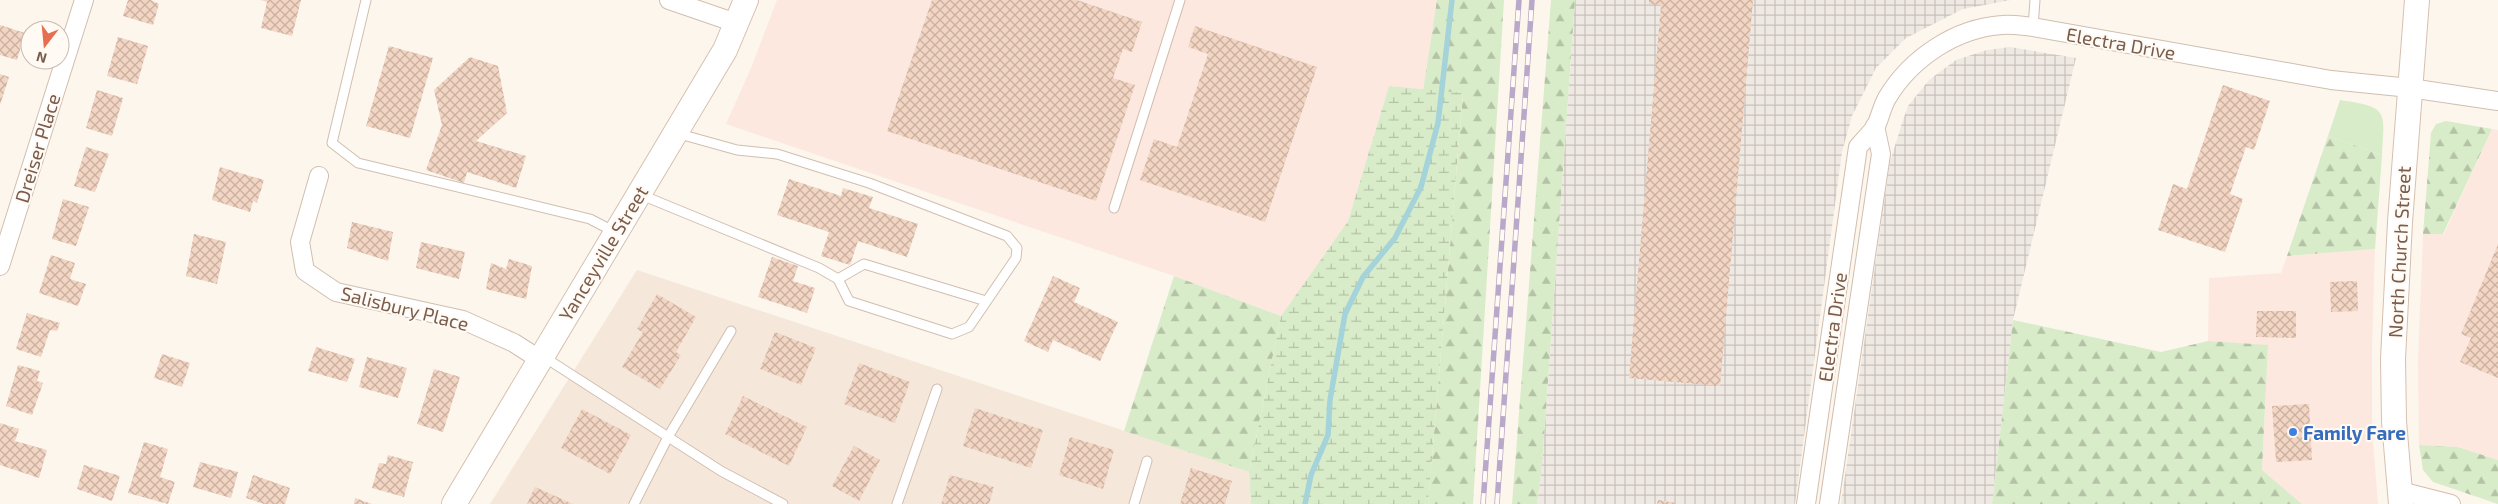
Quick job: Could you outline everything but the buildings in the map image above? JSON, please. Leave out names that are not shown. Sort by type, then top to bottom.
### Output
[{"type":"main road","name":"Yanceyville Street","points":[[454,504],[725,50],[746,0]]},
{"type":"main road","name":"North Church Street","points":[[2400,498],[2394,421],[2393,359],[2400,222],[2417,0]]},
{"type":"street","name":"Dreiser Place","points":[[0,266],[84,0]]},
{"type":"street","points":[[669,0],[736,23]]},
{"type":"street","name":"Electra Drive","points":[[1829,504],[1824,459],[1858,146],[1875,126],[1887,99],[1900,79],[1914,64],[1951,39],[1986,27],[2004,24],[2033,27],[2331,80],[2410,88],[2498,101]]},
{"type":"street","name":"Electra Drive","points":[[1806,504],[1824,459],[1881,154],[1875,126]]},
{"type":"street","name":"Salisbury Place","points":[[319,176],[300,242],[305,271],[336,292],[463,320],[514,343],[541,358]]},
{"type":"street","points":[[2400,498],[2451,504]]},
{"type":"lane","points":[[366,0],[332,143],[358,163],[590,219],[616,232]]},
{"type":"lane","points":[[1114,208],[1180,0]]},
{"type":"lane","points":[[2033,27],[2035,0]]},
{"type":"lane","points":[[639,194],[820,268],[838,279],[849,302],[952,334],[970,326],[1016,258],[1017,248],[1007,236],[868,183],[777,154],[737,150],[676,132]]},
{"type":"lane","points":[[838,279],[864,264],[986,300]]},
{"type":"lane","points":[[634,504],[668,437],[731,331]]},
{"type":"lane","points":[[541,358],[721,471],[783,504]]},
{"type":"lane","points":[[897,504],[937,389]]},
{"type":"lane","points":[[1134,504],[1147,461]]},
{"type":"shaded area","points":[[777,0],[1437,0],[1423,90],[1389,86],[1348,221],[1281,316],[1174,276],[726,124],[751,68]]},
{"type":"shaded area","points":[[1575,0],[2011,0],[1963,9],[1906,38],[1876,68],[1852,116],[1842,152],[1795,504],[1537,504],[1542,465]]},
{"type":"shaded area","points":[[2010,47],[2076,58],[2013,320],[1992,504],[1841,504],[1890,162],[1908,106],[1929,80],[1956,60],[1987,50]]},
{"type":"shaded area","points":[[2492,129],[2498,130],[2498,460],[2458,447],[2419,445],[2418,361],[2423,234],[2444,234]]},
{"type":"shaded area","points":[[2375,249],[2372,429],[2378,504],[2302,504],[2262,470],[2268,346],[2208,341],[2209,278],[2281,273],[2287,256]]},
{"type":"shaded area","points":[[637,270],[1249,472],[1251,504],[490,504]]},
{"type":"green space","points":[[1437,0],[1504,0],[1473,504],[1428,504],[1463,94],[1423,90]]},
{"type":"green space","points":[[1551,0],[1575,0],[1542,465],[1537,504],[1512,504]]},
{"type":"green space","points":[[1389,86],[1463,93],[1428,504],[1251,504],[1249,472],[1281,316],[1348,221]]},
{"type":"green space","points":[[2340,100],[2367,105],[2380,113],[2383,120],[2382,155],[2328,136]]},
{"type":"green space","points":[[2446,121],[2492,129],[2443,234],[2423,234],[2431,133],[2436,124]]},
{"type":"green space","points":[[2328,136],[2382,155],[2375,249],[2287,256]]},
{"type":"green space","points":[[1174,276],[1281,316],[1249,472],[1124,431]]},
{"type":"green space","points":[[2013,320],[2161,352],[2208,341],[2268,345],[2262,470],[2302,504],[1992,504]]},
{"type":"green space","points":[[2419,445],[2458,447],[2498,460],[2498,504],[2433,482],[2423,470]]},
{"type":"waterway","points":[[1305,504],[1311,475],[1328,435],[1330,400],[1345,314],[1363,277],[1395,238],[1421,187],[1438,123],[1452,0]]},
{"type":"railway","points":[[1483,504],[1519,0]]},
{"type":"railway","points":[[1497,504],[1532,0]]},
{"type":"place","name":"Family Fare","points":[[2293,432]]}]
